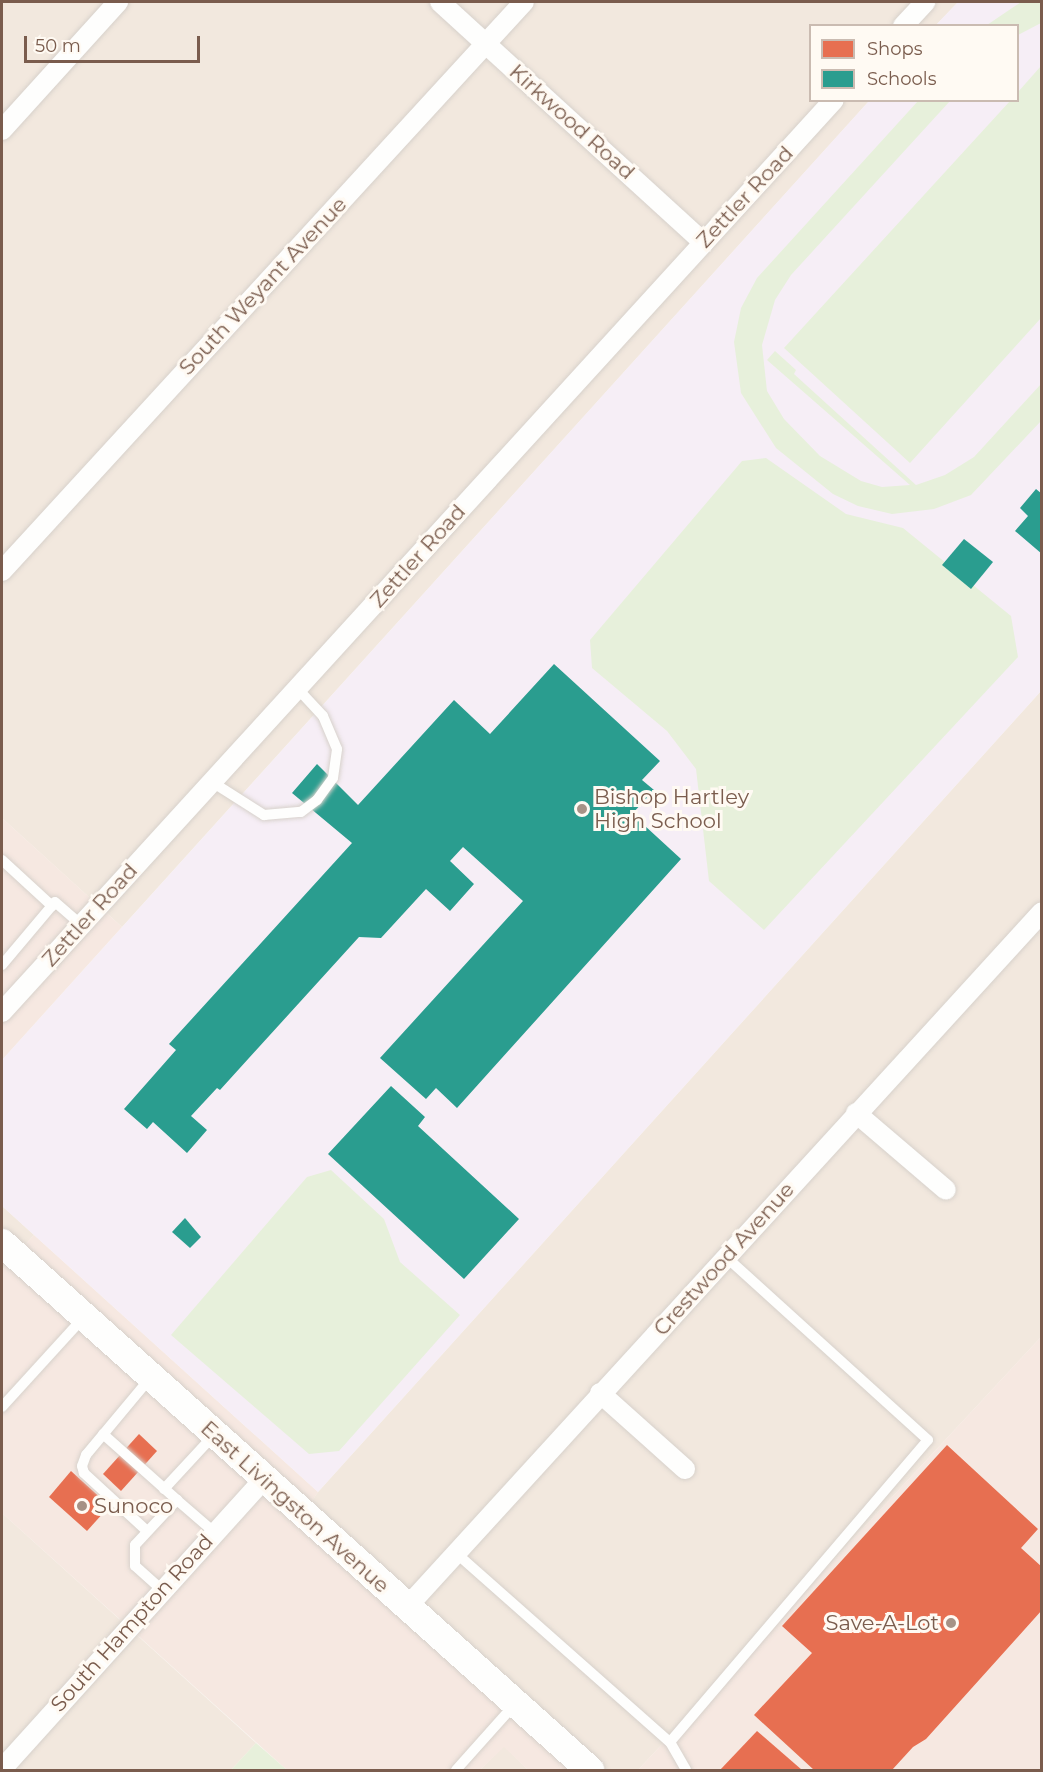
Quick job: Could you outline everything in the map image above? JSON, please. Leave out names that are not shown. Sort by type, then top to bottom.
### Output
[{"type":"main road","name":"East Livingston Avenue","points":[[2,1243],[590,1770]]},
{"type":"street","points":[[2,130],[118,2]]},
{"type":"street","name":"Kirkwood Road","points":[[441,2],[704,243]]},
{"type":"street","name":"South Weyant Avenue","points":[[2,571],[524,2]]},
{"type":"street","points":[[905,24],[925,2]]},
{"type":"street","name":"Zettler Road","points":[[2,1012],[832,102]]},
{"type":"street","name":"Crestwood Avenue","points":[[407,1607],[1041,912]]},
{"type":"street","points":[[856,1113],[946,1190]]},
{"type":"street","points":[[600,1393],[685,1469]]},
{"type":"street","name":"South Hampton Road","points":[[2,1768],[264,1479]]},
{"type":"lane","points":[[212,782],[264,815],[301,812],[317,800],[333,778],[337,749],[323,716],[297,688]]},
{"type":"lane","points":[[2,860],[52,906]]},
{"type":"lane","points":[[2,965],[55,902],[81,925]]},
{"type":"lane","points":[[670,1742],[928,1440],[727,1258]]},
{"type":"lane","points":[[2,1407],[84,1317]]},
{"type":"lane","points":[[147,1531],[84,1473],[82,1466],[86,1455],[151,1377]]},
{"type":"lane","points":[[103,1434],[214,1532]]},
{"type":"lane","points":[[164,1489],[214,1435]]},
{"type":"lane","points":[[162,1590],[135,1566],[132,1556],[135,1545],[177,1500]]},
{"type":"lane","points":[[456,1553],[670,1742],[686,1770]]},
{"type":"lane","points":[[456,1770],[515,1704]]},
{"type":"shaded area","points":[[2,2],[958,2],[937,24],[809,24],[809,102],[868,102],[122,927],[2,818]]},
{"type":"shaded area","name":"Bishop Hartley High School","points":[[958,2],[1041,2],[1041,691],[318,1492],[2,1206],[2,1060],[868,102],[1019,102],[1019,24],[937,24]]},
{"type":"shaded area","points":[[1041,691],[1041,1337],[638,1770],[585,1770],[303,1514],[318,1492]]},
{"type":"shaded area","points":[[2,818],[122,927],[2,1060]]},
{"type":"shaded area","points":[[2,1206],[34,1235],[2,1270]]},
{"type":"shaded area","points":[[34,1235],[318,1492],[304,1514],[585,1770],[528,1770],[504,1747],[480,1770],[287,1770],[2,1513],[2,1270]]},
{"type":"shaded area","points":[[1041,1337],[1041,1770],[638,1770]]},
{"type":"shaded area","points":[[2,1513],[256,1743],[231,1770],[2,1770]]},
{"type":"shaded area","points":[[504,1746],[528,1770],[480,1770]]},
{"type":"green space","points":[[1021,2],[1041,2],[1041,23],[1019,34],[1019,24],[988,24]]},
{"type":"green space","points":[[1041,66],[1041,318],[910,463],[784,348],[1009,102],[1019,102],[1019,91]]},
{"type":"green space","points":[[917,102],[949,102],[791,275],[775,300],[762,345],[767,391],[784,419],[820,456],[861,481],[882,487],[910,485],[767,360],[775,351],[796,370],[794,374],[916,485],[945,475],[974,457],[1041,384],[1041,421],[971,495],[934,509],[892,514],[858,506],[833,494],[776,448],[741,393],[734,342],[741,308],[757,278]]},
{"type":"green space","points":[[766,458],[846,514],[903,528],[1011,616],[1018,657],[764,930],[709,881],[696,769],[667,731],[592,668],[590,640],[742,461]]},
{"type":"green space","points":[[331,1170],[384,1219],[400,1262],[460,1315],[339,1451],[309,1454],[171,1335],[307,1177]]},
{"type":"green space","points":[[256,1743],[287,1770],[231,1770]]},
{"type":"building: Shops","name":"Sunoco","points":[[139,1434],[157,1451],[121,1491],[103,1474]]},
{"type":"building: Shops","points":[[947,1445],[1038,1529],[1021,1548],[1042,1567],[1042,1610],[926,1739],[913,1747],[892,1770],[814,1770],[754,1715],[812,1653],[782,1626]]},
{"type":"building: Shops","name":"Sunoco","points":[[71,1471],[104,1501],[105,1511],[87,1531],[49,1497]]},
{"type":"building: Shops","points":[[757,1731],[802,1770],[720,1770]]},
{"type":"building: Schools","points":[[1036,489],[1042,494],[1042,554],[1015,531],[1028,516],[1020,508]]},
{"type":"building: Schools","points":[[964,539],[993,562],[971,589],[942,565]]},
{"type":"building: Schools","points":[[554,664],[660,761],[642,780],[654,790],[632,814],[681,859],[457,1108],[436,1088],[426,1099],[380,1058],[523,901],[463,847],[450,861],[474,884],[450,911],[426,889],[381,938],[359,937],[220,1090],[217,1088],[191,1116],[207,1130],[187,1153],[153,1122],[147,1129],[124,1109],[176,1050],[169,1044],[352,843],[292,793],[317,764],[358,805],[454,700],[490,734]]},
{"type":"building: Schools","points":[[391,1086],[425,1117],[418,1126],[519,1219],[464,1279],[328,1154]]},
{"type":"building: Schools","points":[[185,1218],[201,1237],[190,1248],[172,1232]]},
{"type":"place","name":"Bishop Hartley High School","points":[[582,809]]},
{"type":"place","name":"Sunoco","points":[[82,1506]]},
{"type":"place","name":"Save-A-Lot","points":[[951,1623]]}]
